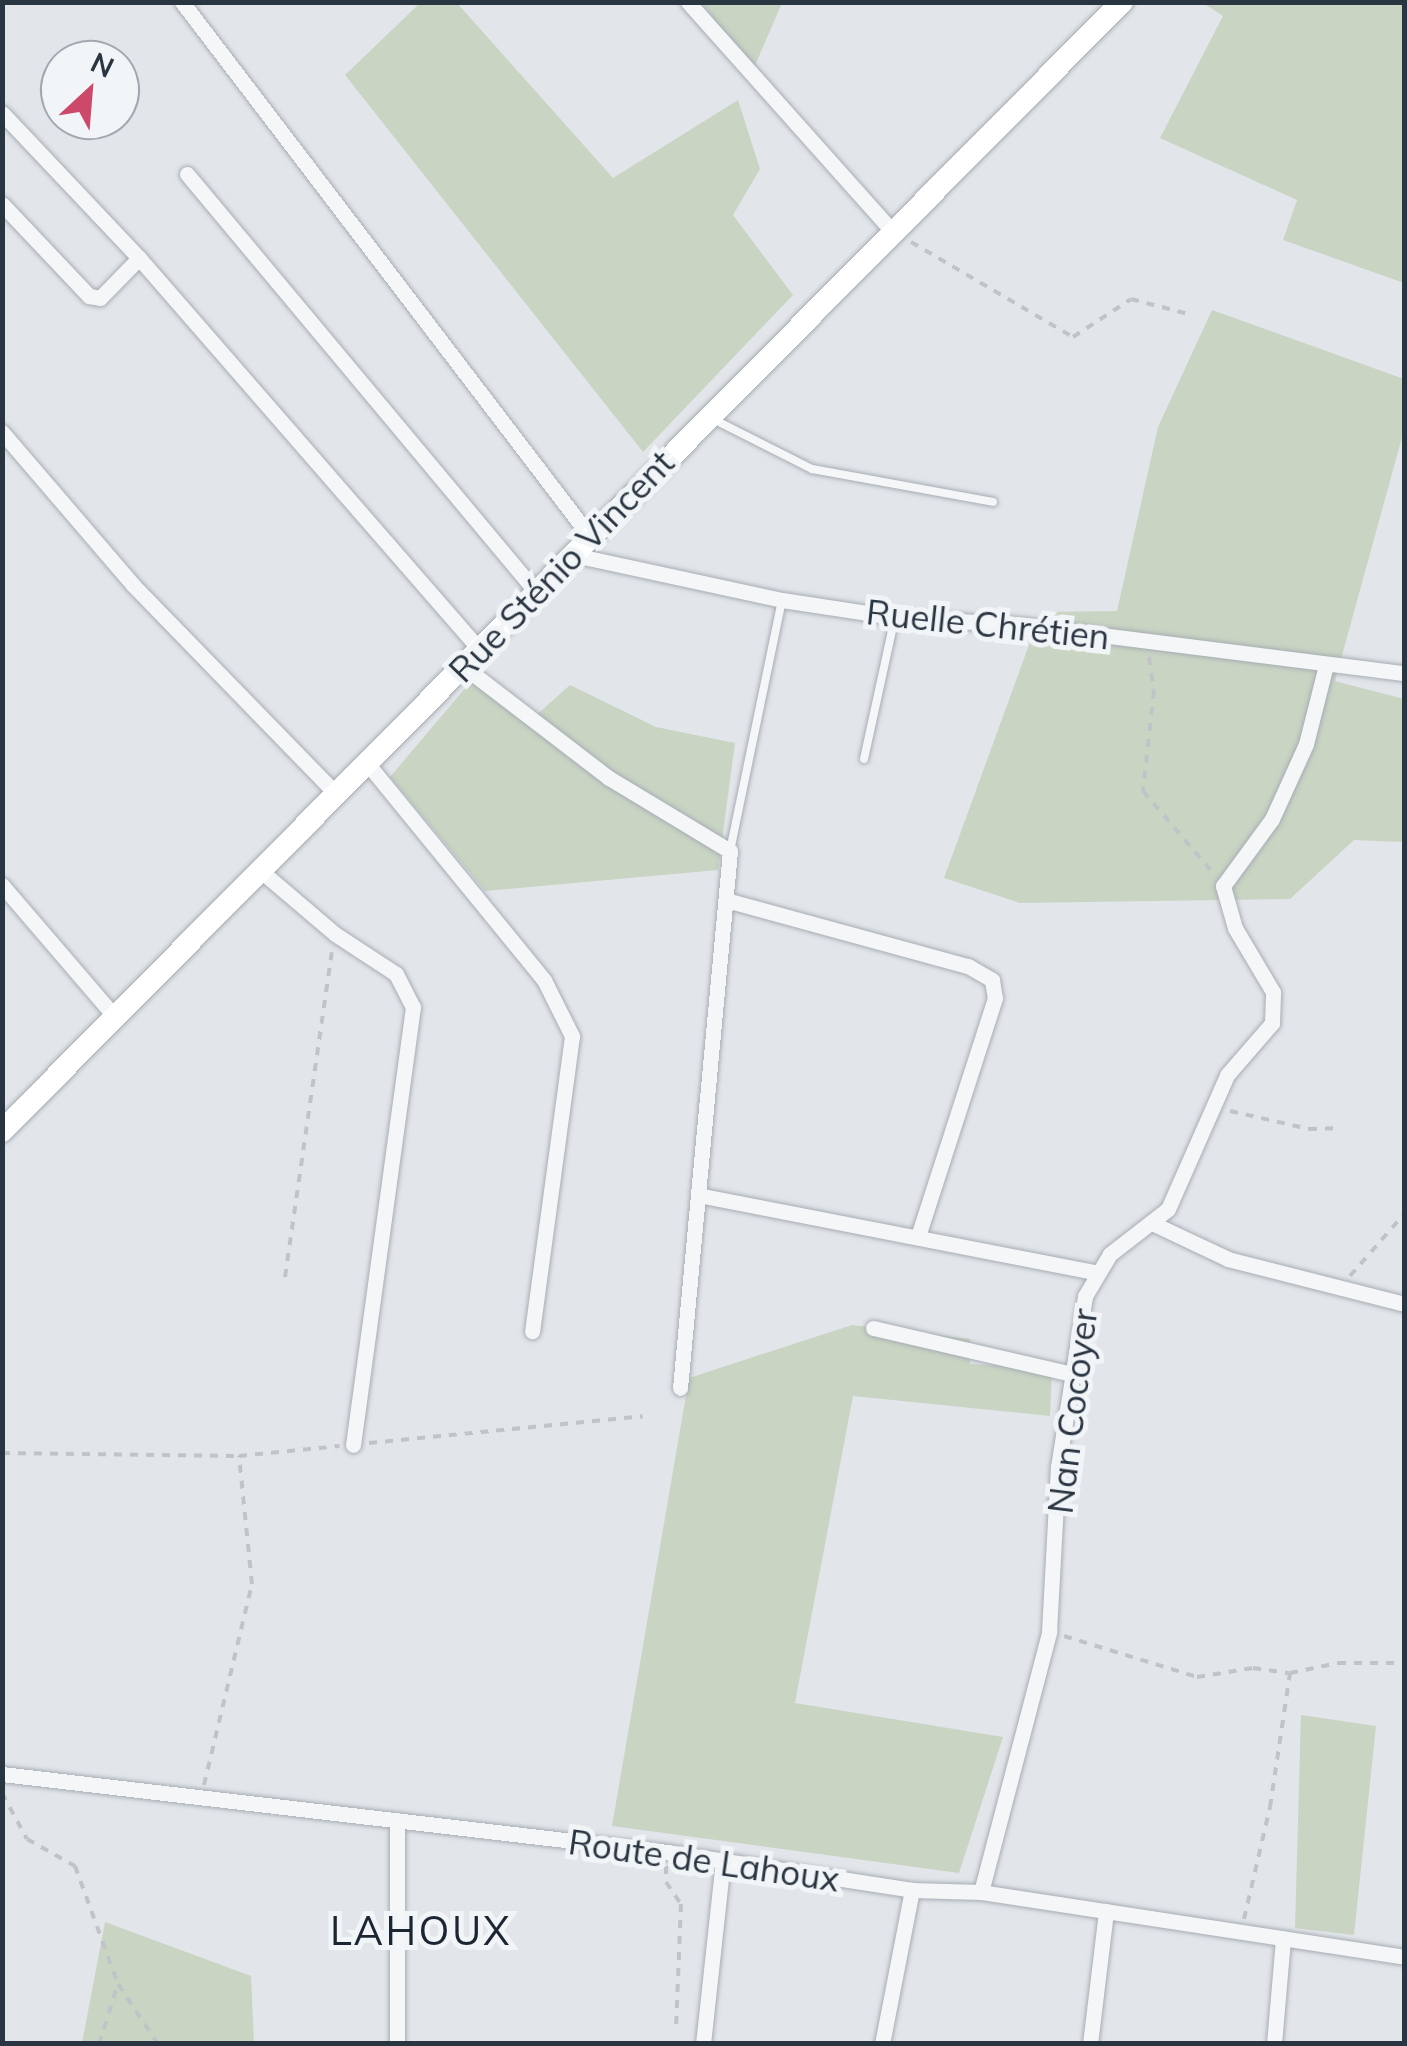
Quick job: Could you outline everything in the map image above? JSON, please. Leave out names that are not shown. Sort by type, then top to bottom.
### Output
[{"type":"main road","name":"Rue Sténio Vincent","points":[[2,1131],[582,547],[706,416],[1122,2]]},
{"type":"street","points":[[182,2],[582,547]]},
{"type":"street","points":[[688,2],[892,230]]},
{"type":"street","points":[[2,113],[138,258],[472,658],[609,778],[730,851],[680,1388]]},
{"type":"street","points":[[186,174],[537,592]]},
{"type":"street","points":[[2,204],[89,296],[100,298],[138,258]]},
{"type":"street","points":[[2,432],[134,585],[336,794]]},
{"type":"street","name":"Ruelle Chrétien","points":[[582,547],[782,600],[894,617],[1136,639],[1404,673]]},
{"type":"street","points":[[1224,886],[1272,819],[1306,744],[1326,665]]},
{"type":"street","points":[[367,762],[544,980],[572,1036],[532,1331]]},
{"type":"street","points":[[261,871],[335,934],[396,974],[414,1008],[353,1444]]},
{"type":"street","points":[[2,885],[116,1018]]},
{"type":"street","name":"Nan Cocoyer","points":[[981,1892],[1050,1632],[1058,1468],[1072,1374],[1095,1272],[1168,1209],[1216,1108],[1227,1075],[1272,1023],[1273,992],[1235,928],[1224,886]]},
{"type":"street","points":[[726,900],[968,966],[992,980],[995,998],[919,1234]]},
{"type":"street","points":[[698,1195],[919,1234],[1095,1272]]},
{"type":"street","points":[[1152,1223],[1209,1252],[1338,1292],[1404,1304]]},
{"type":"street","points":[[873,1328],[1072,1374]]},
{"type":"street","name":"Route de Lahoux","points":[[2,1774],[667,1852],[912,1890],[981,1892],[1404,1957]]},
{"type":"street","points":[[397,1820],[397,2044]]},
{"type":"street","points":[[704,2044],[722,1860]]},
{"type":"street","points":[[882,2044],[912,1890]]},
{"type":"street","points":[[1090,2044],[1106,1911]]},
{"type":"street","points":[[1274,2044],[1283,1938]]},
{"type":"lane","points":[[706,416],[812,469],[993,502]]},
{"type":"lane","points":[[730,851],[782,600]]},
{"type":"lane","points":[[864,759],[894,617]]},
{"type":"path","points":[[892,230],[1073,337],[1131,298],[1192,315]]},
{"type":"path","points":[[1136,639],[1152,661],[1154,691],[1143,791],[1224,886]]},
{"type":"path","points":[[285,1277],[335,934]]},
{"type":"path","points":[[1216,1108],[1309,1130],[1333,1128]]},
{"type":"path","points":[[1338,1292],[1404,1214]]},
{"type":"path","points":[[2,1453],[238,1456],[643,1416]]},
{"type":"path","points":[[202,1797],[252,1584],[238,1456]]},
{"type":"path","points":[[1050,1632],[1196,1677],[1253,1668],[1290,1673],[1338,1663],[1404,1663]]},
{"type":"path","points":[[1241,1932],[1270,1807],[1290,1673]]},
{"type":"path","points":[[2,1793],[27,1839],[76,1866],[118,1984],[158,2044]]},
{"type":"path","points":[[667,1852],[666,1882],[681,1904],[676,2026]]},
{"type":"path","points":[[98,2044],[118,1984]]},
{"type":"green space","points":[[420,3],[457,3],[613,178],[738,100],[760,169],[733,215],[793,295],[643,452],[345,75]]},
{"type":"green space","points":[[702,3],[782,3],[753,70]]},
{"type":"green space","points":[[1203,3],[1404,3],[1404,283],[1283,240],[1297,200],[1160,138],[1223,16]]},
{"type":"green space","points":[[1212,310],[1404,379],[1404,430],[1335,681],[1404,699],[1404,842],[1354,840],[1290,899],[1020,903],[944,878],[1041,612],[1117,611],[1158,427]]},
{"type":"green space","points":[[478,673],[533,718],[570,685],[656,727],[735,743],[718,870],[485,891],[390,777]]},
{"type":"green space","points":[[852,1325],[970,1339],[970,1364],[1052,1368],[1050,1416],[853,1396],[795,1703],[1003,1737],[959,1873],[612,1826],[689,1378]]},
{"type":"green space","points":[[1301,1715],[1376,1726],[1354,1935],[1295,1928]]},
{"type":"green space","points":[[105,1922],[251,1976],[254,2043],[82,2043]]},
{"type":"district","name":"LAHOUX","points":[[421,1930]]}]
